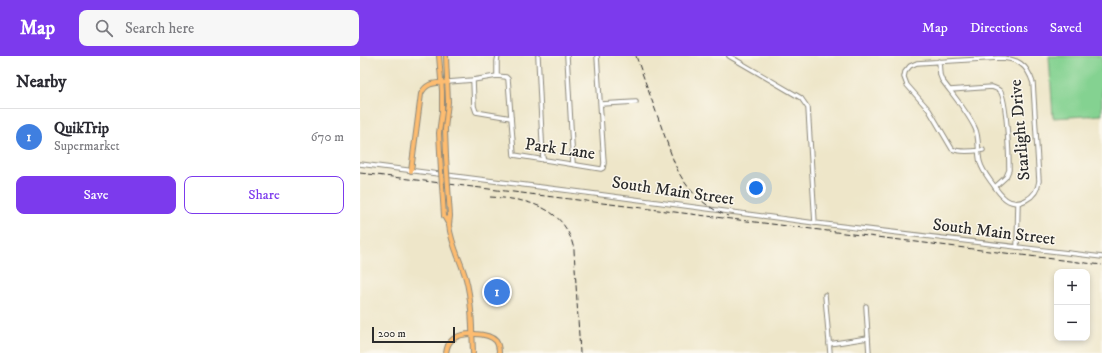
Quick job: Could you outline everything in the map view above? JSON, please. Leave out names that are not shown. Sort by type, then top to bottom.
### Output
[{"type":"main road","points":[[439,56],[442,112],[439,133],[444,216],[468,286],[473,353]]},
{"type":"main road","points":[[446,56],[448,102],[445,129],[450,216],[448,225]]},
{"type":"main road","points":[[411,171],[421,94],[426,86],[448,82]]},
{"type":"main road","points":[[446,353],[448,344],[454,338],[472,334],[487,335],[493,339],[497,343],[499,353]]},
{"type":"street","points":[[448,82],[497,76],[498,56]]},
{"type":"street","points":[[538,56],[543,160]]},
{"type":"street","points":[[567,56],[574,164]]},
{"type":"street","name":"Park Lane","points":[[497,76],[504,76],[508,79],[514,155],[599,169],[603,168],[604,166],[597,56]]},
{"type":"street","points":[[729,56],[801,98],[805,102],[808,108],[815,223]]},
{"type":"street","name":"Starlight Drive","points":[[981,150],[952,150],[929,110],[905,82],[906,72],[910,66],[917,63],[939,61],[1005,58],[1021,63],[1029,71],[1032,83],[1039,181],[1037,189],[1031,197],[1018,203],[1017,247]]},
{"type":"street","points":[[939,61],[940,75],[975,128],[981,150],[981,164],[1000,195],[1007,200],[1018,203]]},
{"type":"street","points":[[473,80],[474,106],[476,112],[510,118]]},
{"type":"street","points":[[950,90],[992,87],[998,89],[1002,94],[1005,109],[1009,170],[1006,177],[995,187]]},
{"type":"street","points":[[600,104],[636,102]]},
{"type":"street","name":"South Main Street","points":[[360,164],[815,223],[1102,257]]},
{"type":"street","points":[[825,296],[830,353]]},
{"type":"street","points":[[866,306],[869,353]]},
{"type":"street","points":[[829,344],[868,338]]},
{"type":"green space","points":[[1049,56],[1102,56],[1102,115],[1053,118]]},
{"type":"railway","points":[[636,56],[678,171],[695,195],[710,207],[728,216]]},
{"type":"railway","points":[[360,173],[1102,265]]},
{"type":"railway","points":[[490,197],[518,200],[543,208],[554,215],[563,224],[570,235],[574,250],[580,353]]},
{"type":"place","name":"QuikTrip","points":[[497,292]]}]
